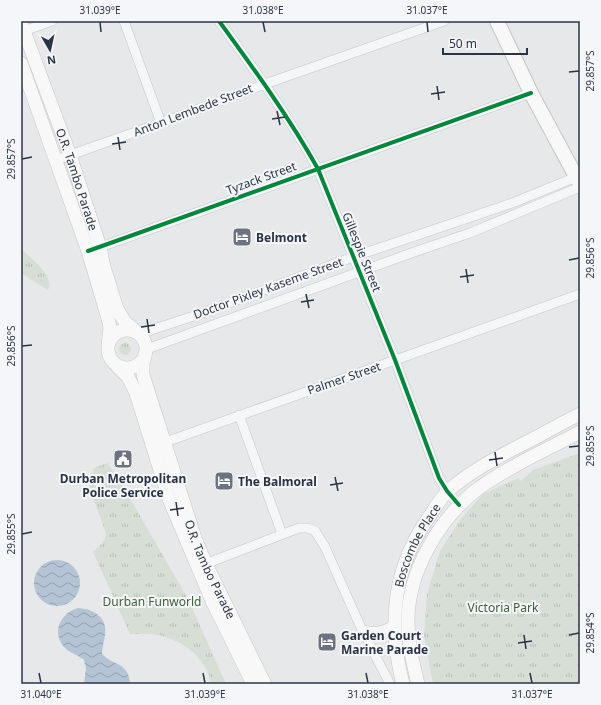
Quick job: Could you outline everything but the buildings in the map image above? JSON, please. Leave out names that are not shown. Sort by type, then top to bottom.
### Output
[{"type":"main road","points":[[497,21],[531,93],[579,183]]},
{"type":"main road","name":"O.R. Tambo Parade","points":[[22,28],[70,155],[100,247],[104,267],[118,309],[125,322],[138,333],[146,343],[143,375],[159,444],[169,499],[201,565],[254,684]]},
{"type":"main road","name":"O.R. Tambo Parade","points":[[21,63],[88,251],[110,328],[108,345],[110,359],[128,376],[159,444]]},
{"type":"main road","points":[[108,345],[114,335],[120,331],[127,330],[138,333]]},
{"type":"main road","points":[[117,366],[126,369],[134,368],[141,363],[146,353]]},
{"type":"main road","name":"Boscombe Place","points":[[403,684],[399,668],[394,625],[396,595],[410,550],[420,528],[447,491],[470,474],[580,414]]},
{"type":"main road","points":[[527,442],[561,434],[576,434]]},
{"type":"main road","name":"Boscombe Place","points":[[418,684],[411,651],[409,631],[408,619],[410,601],[415,578],[435,536],[459,505],[479,488],[576,434]]},
{"type":"main road","name":"O.R. Tambo Parade","points":[[201,565],[265,684]]},
{"type":"street","points":[[22,28],[52,21]]},
{"type":"street","points":[[124,21],[161,123]]},
{"type":"street","name":"Gillespie Street","points":[[219,21],[265,84],[318,169],[352,257],[395,360],[439,478],[447,491],[459,505]]},
{"type":"street","name":"Anton Lembede Street","points":[[56,160],[444,21]]},
{"type":"street","name":"Tyzack Street","points":[[88,251],[531,93]]},
{"type":"street","name":"Doctor Pixley Kaseme Street","points":[[138,333],[197,315],[352,257],[515,202],[579,183]]},
{"type":"street","name":"Doctor Pixley Kaseme Street","points":[[146,353],[359,272],[470,233],[579,183]]},
{"type":"street","name":"Palmer Street","points":[[159,444],[239,414],[580,294]]},
{"type":"street","points":[[239,414],[282,534]]},
{"type":"street","points":[[201,565],[299,528],[308,528],[315,531],[325,548],[362,630],[390,684]]},
{"type":"street","points":[[362,630],[380,632],[394,625]]},
{"type":"street","points":[[372,649],[380,632]]},
{"type":"green space","points":[[21,249],[36,262],[45,273],[48,279],[48,290],[21,273]]},
{"type":"green space","points":[[123,343],[127,343],[131,349],[127,355],[123,355],[119,351],[119,347]]},
{"type":"green space","name":"Victoria Park","points":[[580,453],[580,684],[433,684],[424,636],[427,594],[440,551],[460,520],[483,494],[518,478],[521,481],[533,470]]},
{"type":"green space","name":"Durban Funworld","points":[[108,463],[188,599],[226,684],[212,684],[209,674],[199,658],[177,641],[155,634],[130,634],[93,552],[100,546],[106,533],[89,487],[94,468]]},
{"type":"water","points":[[62,560],[74,566],[79,574],[79,592],[74,600],[66,605],[52,606],[40,600],[35,592],[34,578],[40,566],[48,561]]},
{"type":"water","points":[[78,608],[94,612],[102,619],[104,623],[105,635],[102,654],[106,658],[124,668],[129,677],[130,684],[84,684],[86,668],[84,660],[65,648],[61,642],[58,630],[62,619],[66,614]]},
{"type":"cycle path","points":[[219,21],[283,112],[318,169],[395,360],[439,478],[447,491],[459,505]]},
{"type":"cycle path","points":[[88,251],[531,93]]},
{"type":"place","name":"Belmont","points":[[242,237]]},
{"type":"place","name":"Durban Metropolitan Police Service","points":[[123,459]]},
{"type":"place","name":"The Balmoral","points":[[224,481]]},
{"type":"place","name":"Garden Court Marine Parade","points":[[327,642]]}]
